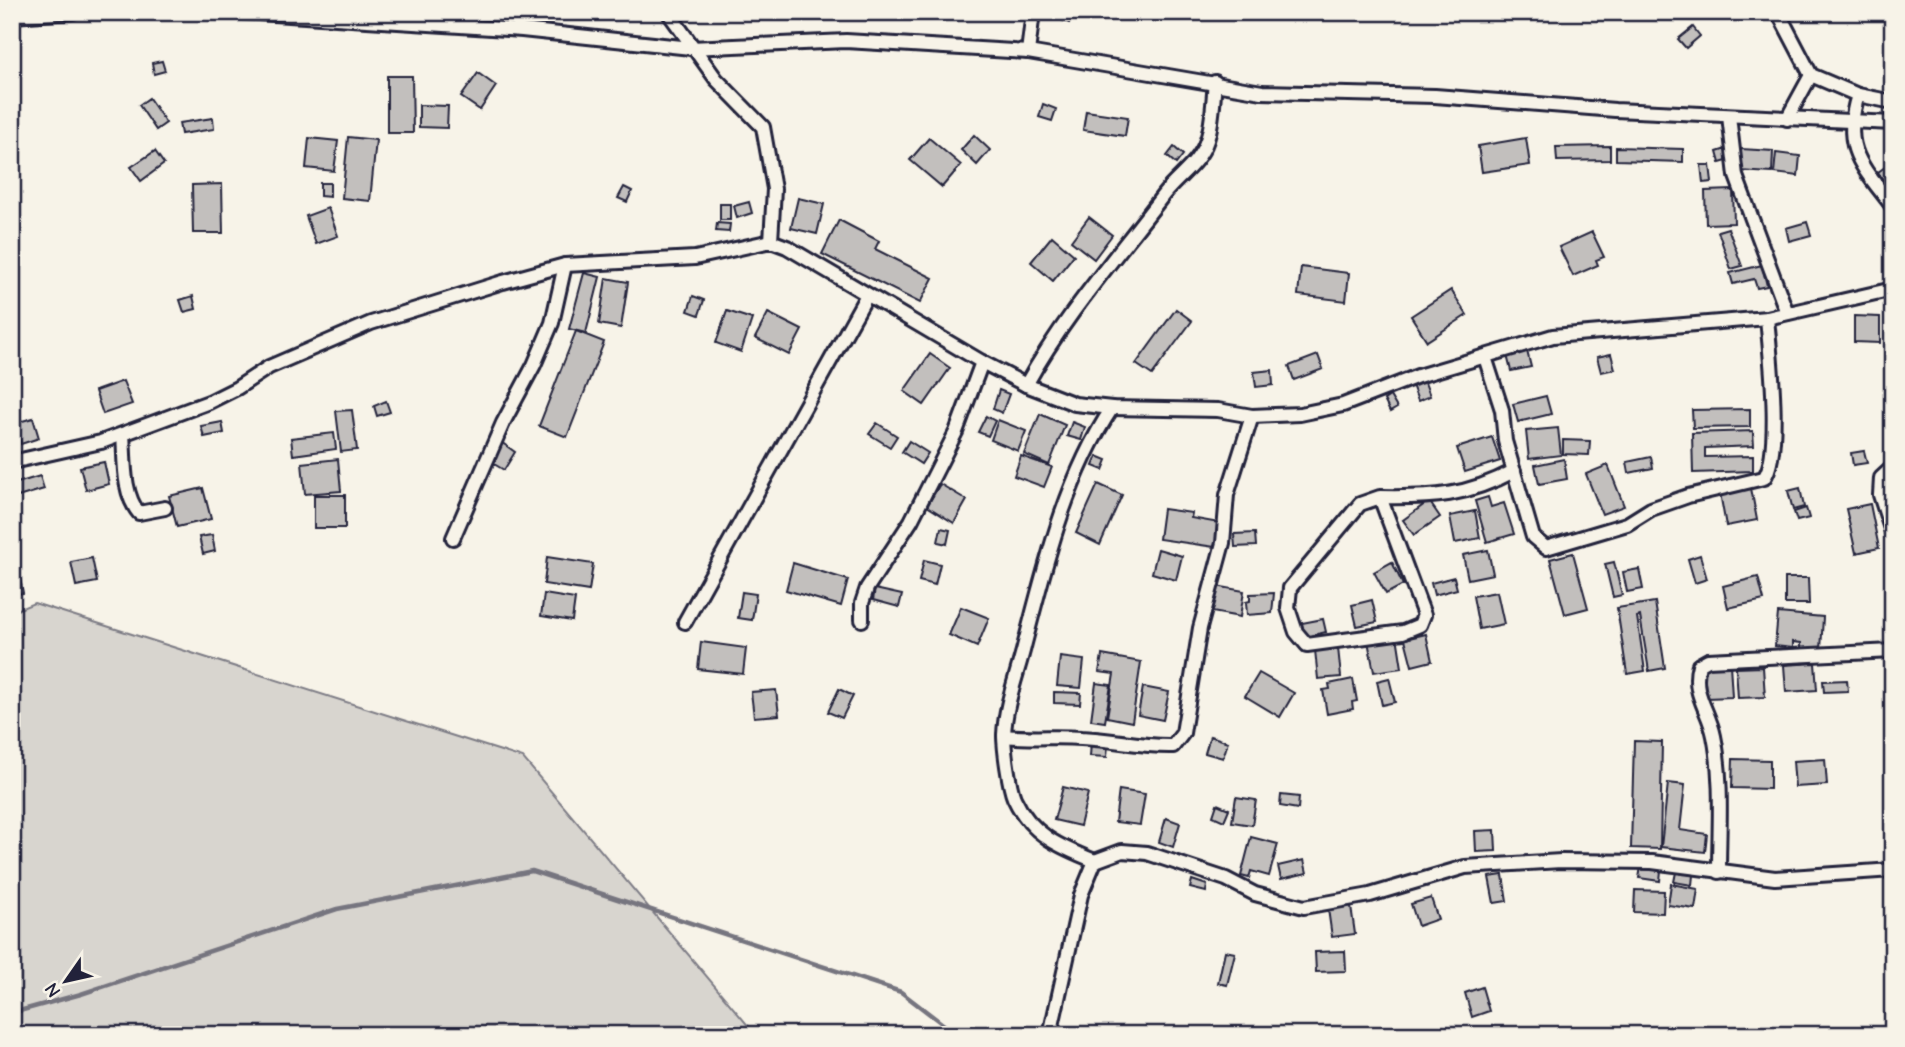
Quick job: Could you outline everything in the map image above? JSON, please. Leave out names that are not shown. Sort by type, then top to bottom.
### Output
[{"type":"street","points":[[12,16],[73,12]]},
{"type":"street","points":[[241,12],[522,30],[691,48],[846,41],[1028,52],[1262,92],[1434,96],[1729,116],[1893,122]]},
{"type":"street","points":[[668,12],[691,48],[763,127],[774,189],[771,241]]},
{"type":"street","points":[[1028,52],[1033,12]]},
{"type":"street","points":[[1778,12],[1811,75],[1857,95],[1893,102]]},
{"type":"street","points":[[1787,119],[1811,75]]},
{"type":"street","points":[[1026,385],[1047,348],[1093,286],[1166,191],[1197,161],[1208,139],[1215,82]]},
{"type":"street","points":[[1857,95],[1849,121],[1858,157],[1893,207]]},
{"type":"street","points":[[1729,116],[1737,176],[1787,313]]},
{"type":"street","points":[[12,462],[101,442],[209,402],[269,367],[371,323],[565,265],[695,258],[771,241],[982,362],[1026,385],[1075,404],[1112,408],[1218,410],[1252,416],[1300,414],[1343,405],[1418,376],[1553,336],[1767,318],[1893,289]]},
{"type":"street","points":[[453,538],[503,423],[534,365],[552,323],[565,265]]},
{"type":"street","points":[[685,622],[867,295]]},
{"type":"street","points":[[1485,357],[1502,410],[1505,441],[1533,537],[1546,548],[1627,524],[1651,509],[1688,496],[1764,478],[1772,468],[1773,404],[1767,318]]},
{"type":"street","points":[[862,620],[862,603],[867,588],[911,521],[956,432],[982,362]]},
{"type":"street","points":[[1112,408],[1091,440],[1048,556],[1009,704],[1004,736],[1013,797],[1035,830],[1055,846],[1095,861],[1122,850],[1147,853],[1226,878],[1255,894],[1304,907],[1370,895],[1465,867],[1561,861],[1652,862],[1776,878],[1893,870]]},
{"type":"street","points":[[1004,736],[1039,740],[1079,737],[1145,747],[1173,746],[1183,733],[1200,628],[1223,543],[1227,495],[1252,416]]},
{"type":"street","points":[[123,434],[126,479],[132,504],[139,513],[164,508]]},
{"type":"street","points":[[1893,467],[1881,478],[1880,495],[1893,536]]},
{"type":"street","points":[[1380,497],[1424,615],[1420,625],[1403,632],[1307,645],[1296,632],[1287,608],[1290,588],[1360,504],[1380,497],[1455,494],[1484,487],[1514,471]]},
{"type":"street","points":[[1719,872],[1714,735],[1700,702],[1695,680],[1699,665],[1708,660],[1893,651]]},
{"type":"street","points":[[1050,1035],[1081,895],[1095,861]]},
{"type":"shaded area","points":[[34,603],[523,758],[756,1035],[12,1035],[12,612]]},
{"type":"building","points":[[1041,12],[1072,12],[1069,23]]},
{"type":"building","points":[[1882,12],[1893,12],[1893,25],[1890,27]]},
{"type":"building","points":[[1693,27],[1700,36],[1686,48],[1678,39]]},
{"type":"building","points":[[162,61],[165,71],[154,74],[152,63]]},
{"type":"building","points":[[478,73],[496,86],[480,110],[461,97]]},
{"type":"building","points":[[387,76],[412,76],[413,133],[387,133]]},
{"type":"building","points":[[149,98],[166,123],[156,130],[139,105]]},
{"type":"building","points":[[1043,104],[1056,109],[1052,121],[1039,117]]},
{"type":"building","points":[[419,105],[448,106],[447,128],[419,127]]},
{"type":"building","points":[[1086,111],[1128,117],[1125,136],[1083,130]]},
{"type":"building","points":[[213,118],[214,129],[181,134],[179,123]]},
{"type":"building","points":[[974,135],[990,150],[977,165],[961,150]]},
{"type":"building","points":[[348,137],[376,140],[370,201],[342,198]]},
{"type":"building","points":[[309,138],[338,141],[334,171],[306,168]]},
{"type":"building","points":[[929,138],[961,165],[942,187],[910,160]]},
{"type":"building","points":[[1526,138],[1530,165],[1482,172],[1478,146]]},
{"type":"building","points":[[1610,146],[1610,160],[1557,161],[1556,147]]},
{"type":"building","points":[[1174,147],[1183,155],[1176,164],[1167,156]]},
{"type":"building","points":[[1616,147],[1683,149],[1683,162],[1616,160]]},
{"type":"building","points":[[1726,149],[1730,160],[1720,163],[1717,152]]},
{"type":"building","points":[[1741,149],[1773,151],[1772,173],[1739,171]]},
{"type":"building","points":[[155,151],[164,164],[141,181],[131,167]]},
{"type":"building","points":[[1776,153],[1800,156],[1798,176],[1774,173]]},
{"type":"building","points":[[1701,165],[1710,165],[1712,182],[1703,183]]},
{"type":"building","points":[[1888,165],[1893,173],[1893,184],[1888,187],[1878,172]]},
{"type":"building","points":[[320,183],[330,183],[330,197],[320,196]]},
{"type":"building","points":[[222,184],[223,233],[193,233],[192,185]]},
{"type":"building","points":[[624,187],[632,191],[627,202],[618,198]]},
{"type":"building","points":[[1733,190],[1734,223],[1706,224],[1705,191]]},
{"type":"building","points":[[798,198],[824,204],[817,234],[791,228]]},
{"type":"building","points":[[749,202],[752,213],[737,218],[734,206]]},
{"type":"building","points":[[720,204],[730,204],[730,220],[720,220]]},
{"type":"building","points":[[328,208],[338,236],[316,244],[306,216]]},
{"type":"building","points":[[1089,217],[1112,235],[1094,259],[1071,241]]},
{"type":"building","points":[[839,220],[879,241],[875,249],[933,278],[920,303],[822,254]]},
{"type":"building","points":[[1807,222],[1811,235],[1789,241],[1786,228]]},
{"type":"building","points":[[717,223],[730,224],[729,232],[716,231]]},
{"type":"building","points":[[1728,228],[1742,266],[1731,269],[1718,231]]},
{"type":"building","points":[[1592,232],[1604,257],[1596,260],[1598,265],[1573,276],[1559,247]]},
{"type":"building","points":[[1052,236],[1074,255],[1053,281],[1031,262]]},
{"type":"building","points":[[1762,265],[1767,286],[1757,288],[1754,279],[1733,284],[1730,273]]},
{"type":"building","points":[[1301,267],[1349,273],[1346,301],[1298,295]]},
{"type":"building","points":[[584,273],[600,277],[586,333],[569,329]]},
{"type":"building","points":[[606,278],[628,282],[621,328],[599,324]]},
{"type":"building","points":[[1451,290],[1467,315],[1427,341],[1411,316]]},
{"type":"building","points":[[193,296],[196,309],[184,312],[180,300]]},
{"type":"building","points":[[693,296],[704,300],[699,315],[688,311]]},
{"type":"building","points":[[1176,309],[1192,321],[1152,375],[1136,364]]},
{"type":"building","points":[[727,311],[752,319],[741,352],[716,343]]},
{"type":"building","points":[[768,313],[802,330],[789,355],[755,338]]},
{"type":"building","points":[[1854,316],[1880,317],[1880,343],[1854,342]]},
{"type":"building","points":[[576,331],[604,342],[567,437],[539,426]]},
{"type":"building","points":[[1527,351],[1531,367],[1511,371],[1507,355]]},
{"type":"building","points":[[930,354],[950,368],[924,405],[904,391]]},
{"type":"building","points":[[1611,354],[1615,369],[1601,372],[1597,357]]},
{"type":"building","points":[[1318,355],[1323,369],[1294,380],[1289,366]]},
{"type":"building","points":[[1272,370],[1273,385],[1256,387],[1254,372]]},
{"type":"building","points":[[1424,380],[1430,396],[1418,401],[1412,385]]},
{"type":"building","points":[[123,381],[132,404],[103,414],[95,391]]},
{"type":"building","points":[[999,390],[1009,394],[1002,413],[993,409]]},
{"type":"building","points":[[1390,396],[1397,408],[1390,412],[1384,400]]},
{"type":"building","points":[[1546,396],[1551,414],[1518,422],[1513,404]]},
{"type":"building","points":[[386,401],[390,412],[377,416],[374,406]]},
{"type":"building","points":[[1750,409],[1750,427],[1693,428],[1692,410]]},
{"type":"building","points":[[352,410],[357,450],[341,452],[336,411]]},
{"type":"building","points":[[1040,414],[1065,425],[1049,465],[1024,454]]},
{"type":"building","points":[[986,416],[995,421],[988,436],[978,432]]},
{"type":"building","points":[[33,418],[39,438],[21,444],[15,423]]},
{"type":"building","points":[[998,420],[1026,431],[1018,451],[991,440]]},
{"type":"building","points":[[222,422],[224,433],[204,437],[201,426]]},
{"type":"building","points":[[1072,422],[1085,427],[1081,440],[1067,436]]},
{"type":"building","points":[[877,423],[897,436],[890,447],[869,434]]},
{"type":"building","points":[[1558,428],[1561,455],[1529,459],[1526,431]]},
{"type":"building","points":[[1753,431],[1754,446],[1705,448],[1705,457],[1753,456],[1753,471],[1693,473],[1692,433]]},
{"type":"building","points":[[334,433],[336,449],[293,455],[291,438]]},
{"type":"building","points":[[1492,437],[1500,461],[1465,472],[1457,448]]},
{"type":"building","points":[[1563,440],[1590,441],[1589,455],[1563,454]]},
{"type":"building","points":[[909,441],[928,453],[921,464],[902,452]]},
{"type":"building","points":[[501,442],[515,452],[504,470],[489,461]]},
{"type":"building","points":[[1864,451],[1867,463],[1853,465],[1851,453]]},
{"type":"building","points":[[1021,456],[1052,467],[1044,487],[1014,476]]},
{"type":"building","points":[[1097,456],[1107,460],[1103,470],[1093,466]]},
{"type":"building","points":[[1651,457],[1653,468],[1629,473],[1627,462]]},
{"type":"building","points":[[338,459],[341,491],[305,494],[302,463]]},
{"type":"building","points":[[1564,459],[1567,479],[1539,484],[1535,465]]},
{"type":"building","points":[[104,462],[109,484],[86,490],[80,467]]},
{"type":"building","points":[[1608,465],[1624,506],[1602,514],[1586,474]]},
{"type":"building","points":[[40,476],[44,489],[18,497],[14,484]]},
{"type":"building","points":[[940,484],[967,500],[954,523],[927,506]]},
{"type":"building","points":[[1098,484],[1122,495],[1100,545],[1076,533]]},
{"type":"building","points":[[203,488],[211,519],[177,527],[169,496]]},
{"type":"building","points":[[1751,488],[1757,520],[1726,526],[1720,493]]},
{"type":"building","points":[[1800,488],[1804,507],[1793,510],[1788,491]]},
{"type":"building","points":[[314,495],[345,495],[345,528],[314,528]]},
{"type":"building","points":[[1488,497],[1491,507],[1504,503],[1514,534],[1487,542],[1475,501]]},
{"type":"building","points":[[1429,501],[1440,517],[1414,535],[1403,520]]},
{"type":"building","points":[[1870,504],[1879,548],[1856,553],[1846,509]]},
{"type":"building","points":[[1806,508],[1809,518],[1797,521],[1794,512]]},
{"type":"building","points":[[1163,509],[1192,513],[1191,518],[1219,523],[1215,547],[1159,539]]},
{"type":"building","points":[[1475,511],[1480,538],[1455,543],[1450,516]]},
{"type":"building","points":[[941,528],[950,530],[947,544],[938,542]]},
{"type":"building","points":[[1255,533],[1256,546],[1235,547],[1234,534]]},
{"type":"building","points":[[212,535],[215,551],[203,554],[199,537]]},
{"type":"building","points":[[1158,549],[1182,556],[1176,580],[1152,573]]},
{"type":"building","points":[[1488,550],[1493,574],[1468,579],[1463,555]]},
{"type":"building","points":[[1573,553],[1588,608],[1565,614],[1550,559]]},
{"type":"building","points":[[1700,555],[1707,579],[1695,583],[1688,559]]},
{"type":"building","points":[[547,557],[593,564],[589,591],[544,584]]},
{"type":"building","points":[[92,558],[97,582],[76,586],[71,562]]},
{"type":"building","points":[[924,560],[940,564],[935,585],[919,581]]},
{"type":"building","points":[[1392,562],[1403,585],[1386,594],[1374,572]]},
{"type":"building","points":[[1614,562],[1622,595],[1613,597],[1605,564]]},
{"type":"building","points":[[793,563],[848,580],[841,606],[786,590]]},
{"type":"building","points":[[18,569],[23,593],[12,595],[12,570]]},
{"type":"building","points":[[1639,569],[1643,589],[1627,592],[1623,572]]},
{"type":"building","points":[[1454,577],[1457,589],[1434,595],[1431,583]]},
{"type":"building","points":[[1758,577],[1764,600],[1728,608],[1723,586]]},
{"type":"building","points":[[1785,578],[1808,578],[1809,604],[1785,604]]},
{"type":"building","points":[[1216,586],[1244,591],[1240,617],[1212,612]]},
{"type":"building","points":[[875,589],[902,595],[899,607],[873,600]]},
{"type":"building","points":[[742,592],[756,594],[752,620],[738,618]]},
{"type":"building","points":[[1497,592],[1504,624],[1479,629],[1473,596]]},
{"type":"building","points":[[1274,593],[1272,613],[1247,615],[1246,602],[1250,601],[1250,594]]},
{"type":"building","points":[[544,594],[575,599],[572,621],[541,616]]},
{"type":"building","points":[[1372,600],[1377,622],[1357,626],[1352,605]]},
{"type":"building","points":[[1655,602],[1665,668],[1649,671],[1640,616],[1637,617],[1645,671],[1627,674],[1617,608]]},
{"type":"building","points":[[961,607],[989,618],[977,647],[949,635]]},
{"type":"building","points":[[1778,613],[1823,617],[1821,650],[1801,648],[1801,643],[1793,642],[1793,648],[1775,646]]},
{"type":"building","points":[[1323,619],[1326,632],[1305,637],[1302,623]]},
{"type":"building","points":[[1426,634],[1432,661],[1412,666],[1405,639]]},
{"type":"building","points":[[1397,636],[1402,668],[1374,672],[1368,641]]},
{"type":"building","points":[[701,642],[746,648],[743,674],[698,669]]},
{"type":"building","points":[[1338,648],[1341,677],[1318,679],[1315,650]]},
{"type":"building","points":[[1102,655],[1141,662],[1132,722],[1107,717],[1114,674],[1099,672]]},
{"type":"building","points":[[1060,657],[1084,660],[1081,688],[1057,686]]},
{"type":"building","points":[[1815,663],[1817,690],[1786,692],[1784,665]]},
{"type":"building","points":[[1730,664],[1732,697],[1706,698],[1704,666]]},
{"type":"building","points":[[1763,667],[1765,697],[1738,698],[1736,668]]},
{"type":"building","points":[[1259,673],[1294,693],[1280,717],[1245,696]]},
{"type":"building","points":[[1389,678],[1395,702],[1382,705],[1377,681]]},
{"type":"building","points":[[1353,679],[1357,701],[1352,702],[1353,709],[1327,714],[1323,690],[1330,689],[1329,684]]},
{"type":"building","points":[[1847,680],[1848,691],[1824,692],[1823,681]]},
{"type":"building","points":[[1096,683],[1111,685],[1105,722],[1091,720]]},
{"type":"building","points":[[1143,687],[1169,692],[1163,720],[1138,715]]},
{"type":"building","points":[[839,689],[853,696],[842,718],[828,712]]},
{"type":"building","points":[[776,690],[779,715],[754,717],[751,692]]},
{"type":"building","points":[[1054,692],[1081,693],[1080,704],[1054,703]]},
{"type":"building","points":[[1210,736],[1228,742],[1223,758],[1205,753]]},
{"type":"building","points":[[1634,741],[1662,742],[1660,849],[1631,848]]},
{"type":"building","points":[[1091,743],[1108,744],[1107,757],[1090,756]]},
{"type":"building","points":[[1733,759],[1770,760],[1770,789],[1732,788]]},
{"type":"building","points":[[1825,759],[1827,785],[1795,787],[1793,761]]},
{"type":"building","points":[[1668,783],[1685,785],[1680,830],[1707,834],[1705,852],[1661,847]]},
{"type":"building","points":[[1063,787],[1088,793],[1080,826],[1054,820]]},
{"type":"building","points":[[1119,790],[1145,794],[1140,825],[1115,822]]},
{"type":"building","points":[[1281,795],[1299,797],[1298,809],[1280,806]]},
{"type":"building","points":[[1236,797],[1256,800],[1252,825],[1232,822]]},
{"type":"building","points":[[1217,804],[1229,809],[1224,821],[1213,816]]},
{"type":"building","points":[[1166,818],[1180,823],[1173,847],[1159,842]]},
{"type":"building","points":[[1495,830],[1496,851],[1476,852],[1475,831]]},
{"type":"building","points":[[1251,837],[1278,844],[1269,876],[1251,871],[1249,878],[1241,876]]},
{"type":"building","points":[[1304,860],[1307,873],[1281,879],[1278,866]]},
{"type":"building","points":[[1641,867],[1661,870],[1660,881],[1639,878]]},
{"type":"building","points":[[1676,872],[1693,875],[1692,885],[1674,882]]},
{"type":"building","points":[[1503,875],[1507,901],[1494,903],[1489,877]]},
{"type":"building","points":[[1192,880],[1207,885],[1206,892],[1190,888]]},
{"type":"building","points":[[1671,884],[1698,889],[1695,909],[1668,905]]},
{"type":"building","points":[[1635,890],[1664,891],[1663,913],[1634,912]]},
{"type":"building","points":[[1431,898],[1438,919],[1418,926],[1411,904]]},
{"type":"building","points":[[1351,906],[1355,934],[1332,937],[1328,909]]},
{"type":"building","points":[[1225,951],[1235,953],[1227,985],[1218,983]]},
{"type":"building","points":[[1345,951],[1346,971],[1316,972],[1315,952]]},
{"type":"building","points":[[1482,987],[1489,1011],[1472,1017],[1465,993]]},
{"type":"waterway","points":[[12,1013],[81,994],[337,909],[532,871],[901,992],[957,1035]]}]
